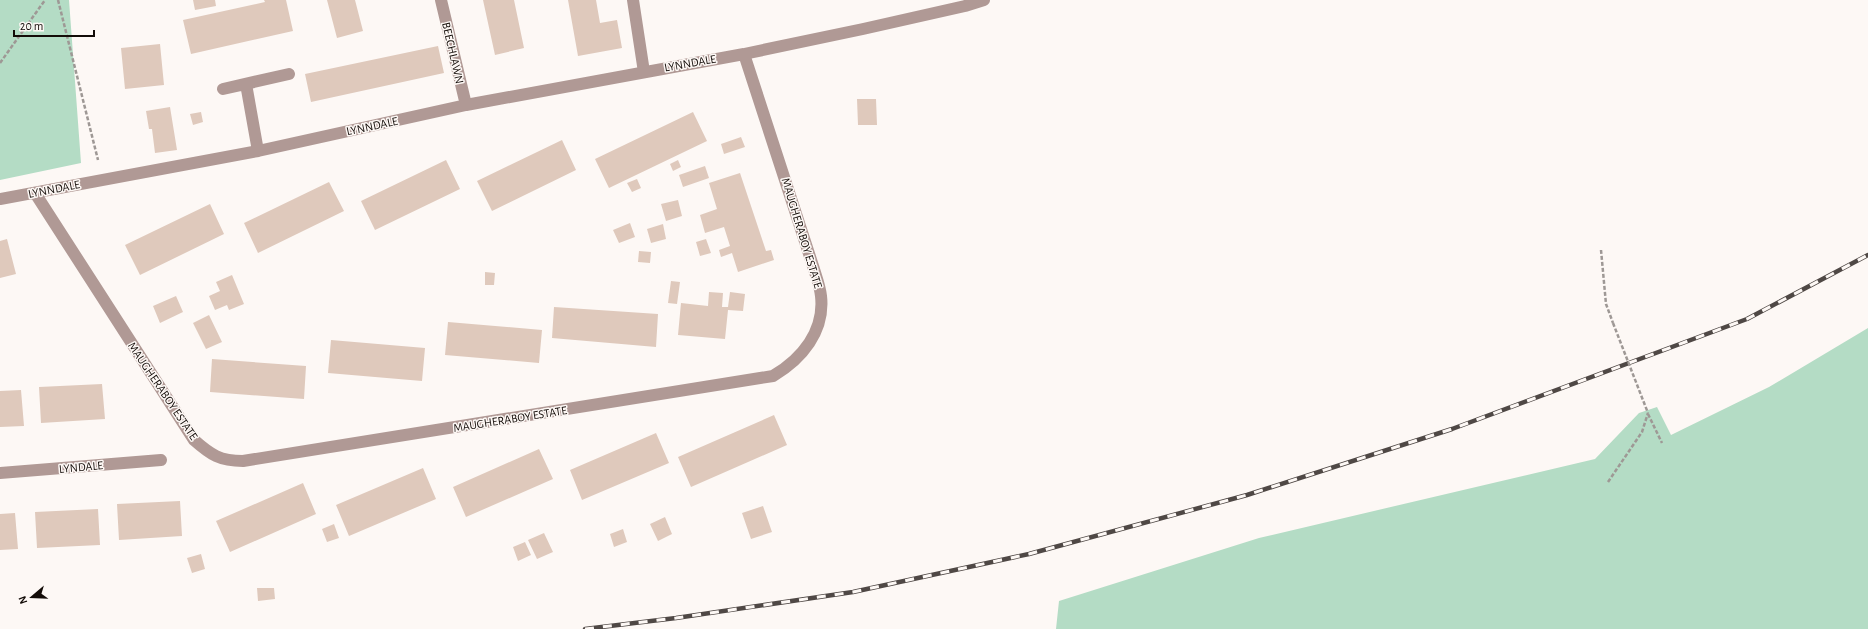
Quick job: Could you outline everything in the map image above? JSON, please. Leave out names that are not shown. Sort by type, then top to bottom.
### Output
[{"type":"street","name":"BEECHLAWN","points":[[441,0],[466,105]]},
{"type":"street","points":[[633,0],[644,72]]},
{"type":"street","name":"LYNNDALE","points":[[0,199],[258,151],[466,105],[744,54],[863,29],[965,6],[984,0]]},
{"type":"street","name":"MAUGHERABOY ESTATE","points":[[35,193],[194,440],[212,455],[227,461],[243,461],[773,376],[788,367],[801,355],[811,341],[818,327],[821,312],[821,296],[811,259],[744,54]]},
{"type":"street","points":[[222,89],[289,74]]},
{"type":"street","points":[[246,84],[258,151]]},
{"type":"street","name":"LYNDALE","points":[[0,473],[161,460]]},
{"type":"path","points":[[0,63],[45,0]]},
{"type":"path","points":[[58,0],[103,180]]},
{"type":"path","points":[[1601,250],[1606,304],[1648,413],[1662,444]]},
{"type":"path","points":[[1608,482],[1642,432],[1648,413]]},
{"type":"green space","points":[[0,0],[69,0],[81,163],[0,180]]},
{"type":"green space","points":[[1868,328],[1868,629],[1056,629],[1059,601],[1259,538],[1595,459],[1639,413],[1657,407],[1671,435],[1769,387]]},
{"type":"building","points":[[193,0],[215,0],[216,6],[195,10]]},
{"type":"building","points":[[264,0],[286,0],[293,31],[191,54],[183,20],[265,2]]},
{"type":"building","points":[[327,0],[355,0],[363,31],[337,38]]},
{"type":"building","points":[[483,0],[514,0],[524,48],[495,55]]},
{"type":"building","points":[[568,0],[596,0],[600,23],[617,20],[622,48],[578,56]]},
{"type":"building","points":[[160,44],[164,85],[125,89],[121,48]]},
{"type":"building","points":[[438,46],[444,73],[311,102],[305,74]]},
{"type":"building","points":[[857,99],[876,99],[877,125],[858,125]]},
{"type":"building","points":[[170,107],[177,150],[155,153],[152,129],[149,129],[146,111]]},
{"type":"building","points":[[201,112],[203,122],[193,125],[190,114]]},
{"type":"building","points":[[693,112],[707,141],[609,188],[595,159]]},
{"type":"building","points":[[741,137],[745,147],[724,154],[721,144]]},
{"type":"building","points":[[562,140],[576,170],[492,211],[477,181]]},
{"type":"building","points":[[446,160],[460,189],[375,230],[361,201]]},
{"type":"building","points":[[678,160],[681,167],[673,171],[670,164]]},
{"type":"building","points":[[705,166],[709,178],[683,187],[679,175]]},
{"type":"building","points":[[740,173],[766,251],[771,250],[774,260],[738,272],[732,253],[721,257],[719,250],[730,246],[724,227],[705,233],[700,215],[717,209],[709,183]]},
{"type":"building","points":[[637,179],[641,188],[632,192],[627,183]]},
{"type":"building","points":[[329,182],[344,211],[258,253],[244,223]]},
{"type":"building","points":[[678,200],[682,216],[666,221],[661,204]]},
{"type":"building","points":[[210,204],[224,234],[140,275],[125,245]]},
{"type":"building","points":[[630,223],[635,237],[619,243],[613,230]]},
{"type":"building","points":[[663,224],[666,239],[651,243],[647,229]]},
{"type":"building","points":[[7,239],[16,274],[0,278],[0,241]]},
{"type":"building","points":[[706,239],[711,253],[700,256],[696,242]]},
{"type":"building","points":[[639,251],[651,252],[650,263],[638,262]]},
{"type":"building","points":[[485,272],[495,273],[494,285],[485,285]]},
{"type":"building","points":[[232,275],[244,304],[229,310],[227,305],[215,310],[209,296],[220,291],[216,282]]},
{"type":"building","points":[[671,281],[680,282],[677,304],[668,303]]},
{"type":"building","points":[[709,292],[723,293],[722,307],[728,307],[730,292],[745,294],[743,311],[728,310],[725,339],[678,335],[681,303],[708,306]]},
{"type":"building","points":[[176,296],[183,312],[160,323],[153,306]]},
{"type":"building","points":[[554,307],[658,314],[656,347],[552,338]]},
{"type":"building","points":[[209,315],[222,342],[206,349],[193,323]]},
{"type":"building","points":[[448,322],[542,330],[539,363],[445,355]]},
{"type":"building","points":[[331,340],[425,348],[422,381],[328,373]]},
{"type":"building","points":[[212,359],[306,366],[304,399],[210,392]]},
{"type":"building","points":[[102,384],[105,419],[41,423],[39,387]]},
{"type":"building","points":[[21,390],[24,426],[0,427],[0,391]]},
{"type":"building","points":[[774,415],[787,445],[691,487],[678,457]]},
{"type":"building","points":[[656,433],[669,463],[582,500],[570,470]]},
{"type":"building","points":[[539,449],[553,479],[466,517],[453,487]]},
{"type":"building","points":[[423,468],[436,499],[349,536],[336,505]]},
{"type":"building","points":[[303,483],[316,514],[230,552],[216,521]]},
{"type":"building","points":[[180,501],[182,536],[119,540],[117,504]]},
{"type":"building","points":[[763,506],[772,532],[751,539],[742,513]]},
{"type":"building","points":[[98,509],[100,545],[37,548],[35,512]]},
{"type":"building","points":[[15,513],[18,549],[0,550],[0,514]]},
{"type":"building","points":[[665,517],[672,534],[658,541],[650,524]]},
{"type":"building","points":[[334,524],[339,538],[327,542],[322,529]]},
{"type":"building","points":[[623,529],[627,542],[614,547],[610,534]]},
{"type":"building","points":[[544,533],[553,552],[537,559],[528,540]]},
{"type":"building","points":[[525,542],[531,555],[518,561],[513,547]]},
{"type":"building","points":[[201,554],[205,569],[192,573],[187,558]]},
{"type":"building","points":[[257,588],[274,588],[275,599],[258,601]]},
{"type":"railway","points":[[585,629],[676,618],[853,592],[1029,554],[1247,495],[1452,429],[1747,319],[1868,255]]}]
